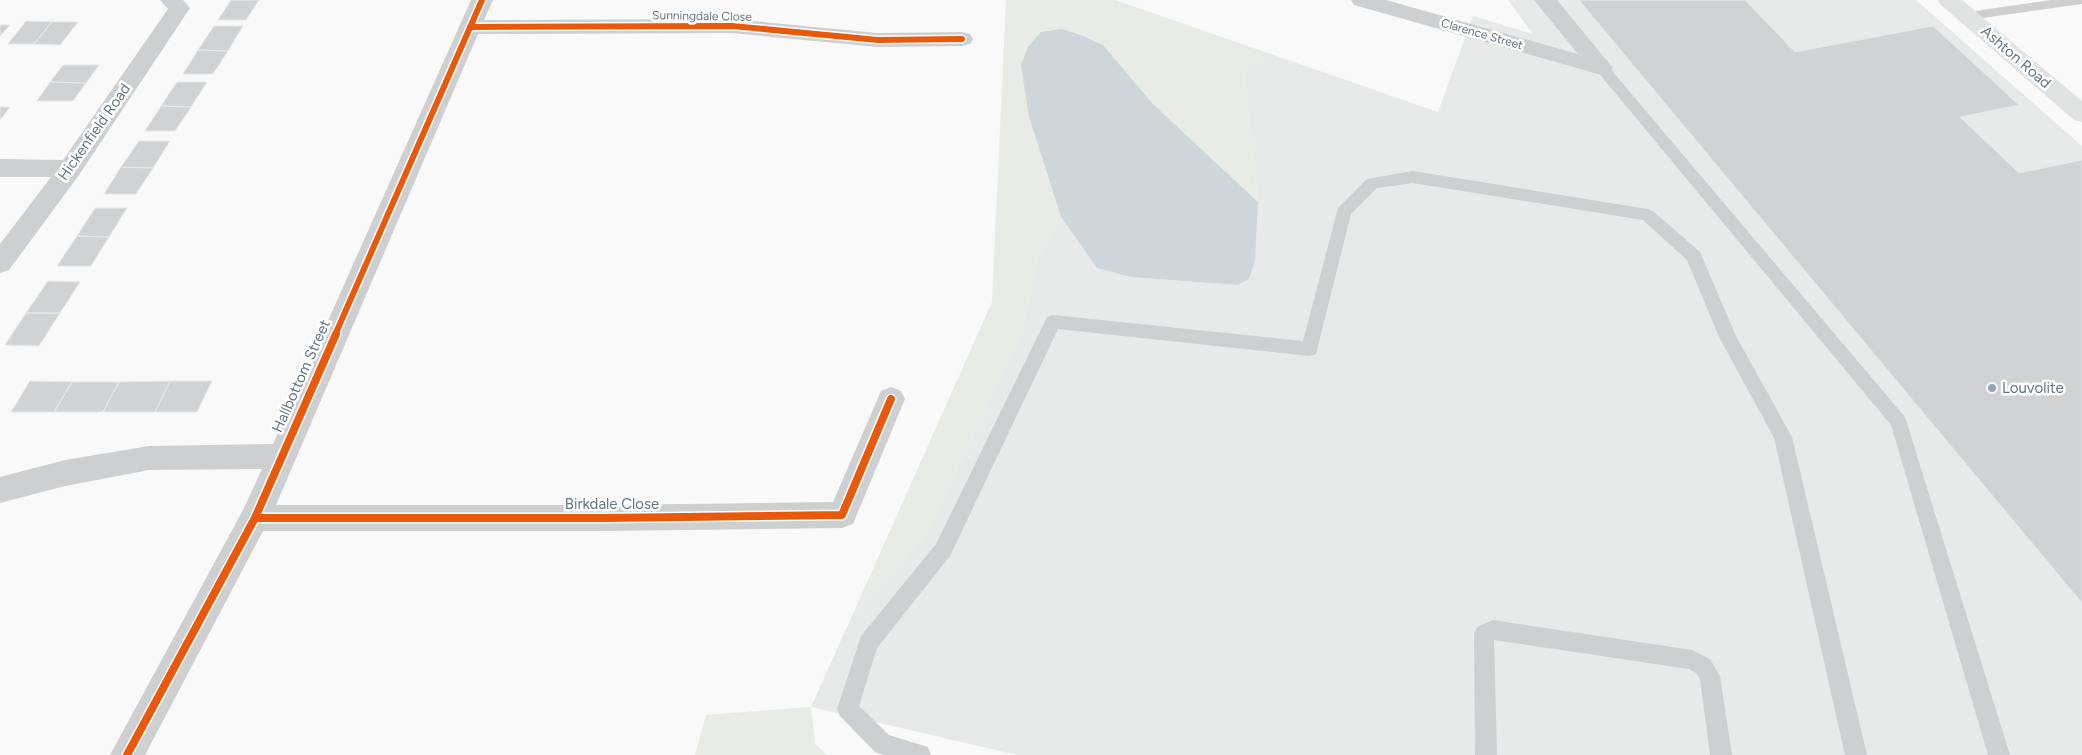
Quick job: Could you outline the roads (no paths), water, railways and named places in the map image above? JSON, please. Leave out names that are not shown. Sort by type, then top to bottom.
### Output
[{"type":"street","name":"Hickenfield Road","points":[[0,263],[70,168],[179,8],[171,0]]},
{"type":"street","name":"Hallbottom Street","points":[[127,755],[255,518],[280,456],[482,0]]},
{"type":"street","name":"Clarence Street","points":[[1362,0],[1602,68]]},
{"type":"street","points":[[1545,0],[1602,68]]},
{"type":"street","name":"Ashton Road","points":[[1949,0],[2082,114]]},
{"type":"street","name":"Sunningdale Close","points":[[470,27],[732,26],[878,40],[962,39]]},
{"type":"street","points":[[0,168],[70,168]]},
{"type":"street","name":"Birkdale Close","points":[[255,518],[604,518],[842,515],[892,399]]},
{"type":"street","points":[[0,490],[65,473],[149,458],[280,456]]},
{"type":"lane","points":[[1968,16],[2082,0]]},
{"type":"lane","points":[[1602,68],[1899,422],[2000,755]]},
{"type":"lane","points":[[920,755],[883,744],[847,709],[868,643],[943,550],[1053,322],[1310,349],[1344,212],[1372,183],[1413,177],[1647,215],[1694,256],[1728,337],[1782,437],[1856,755]]},
{"type":"lane","points":[[1486,755],[1483,644],[1484,634],[1493,630],[1692,660],[1703,666],[1710,676],[1721,755]]},
{"type":"place","name":"Louvolite","points":[[1992,388]]}]
